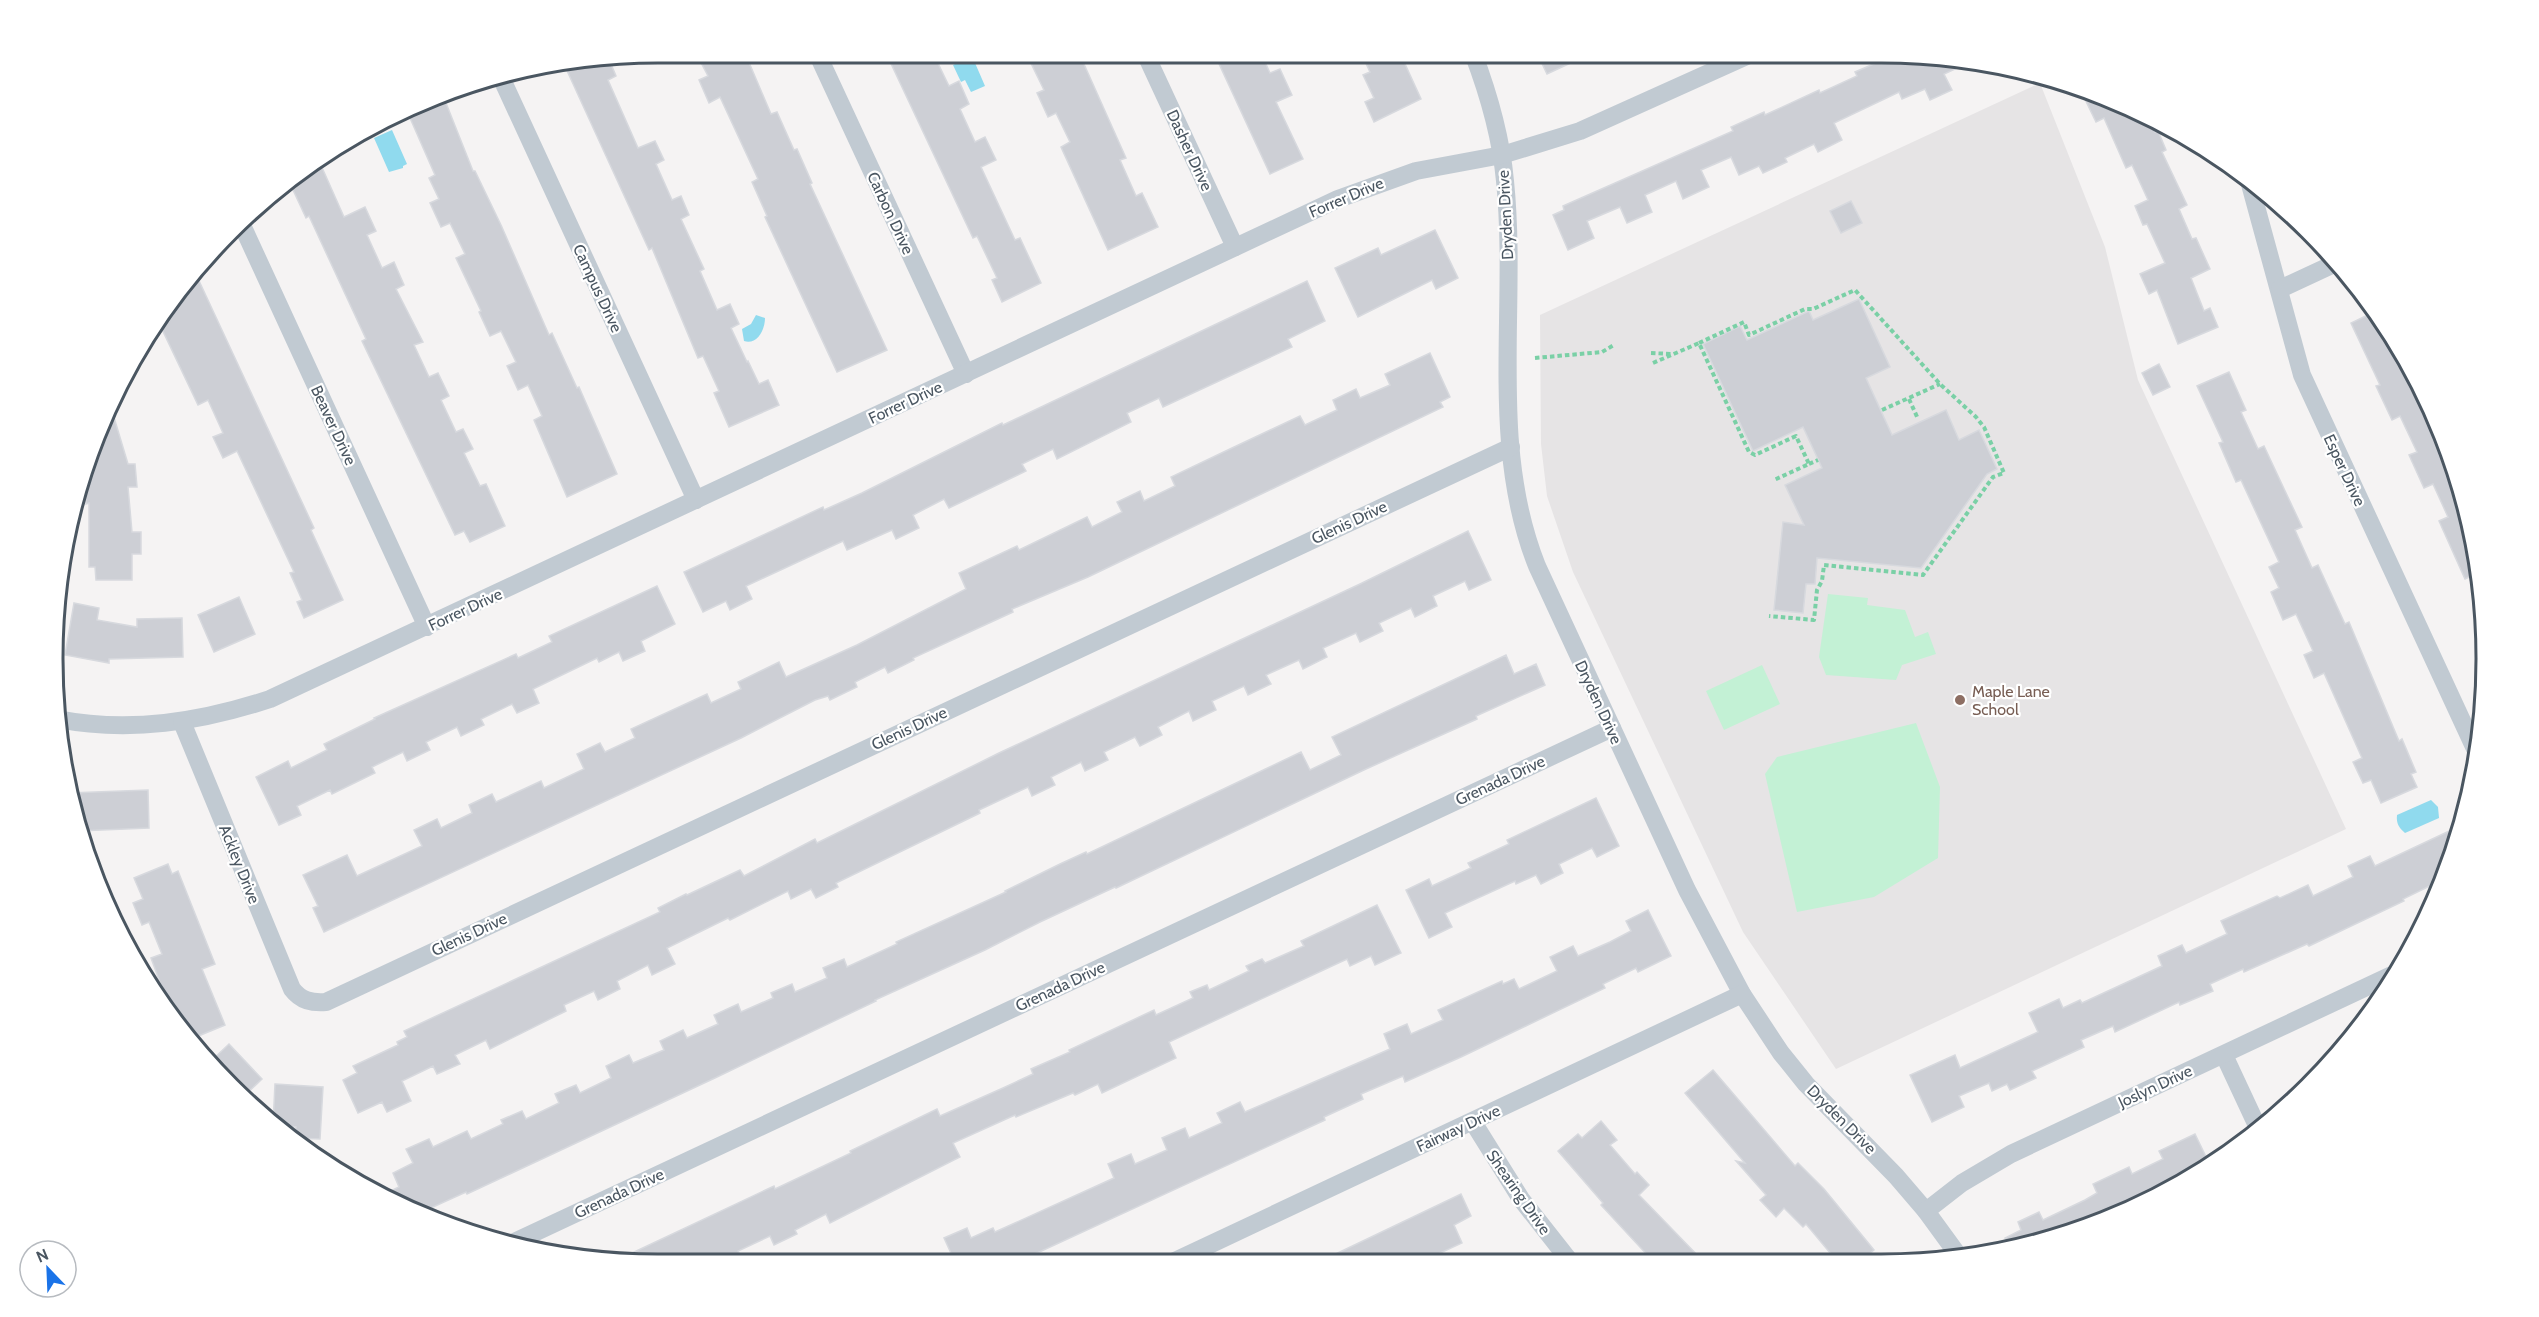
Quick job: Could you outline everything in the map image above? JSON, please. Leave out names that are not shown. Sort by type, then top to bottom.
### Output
[{"type":"street","name":"Carbon Drive","points":[[822,63],[966,374]]},
{"type":"street","name":"Dasher Drive","points":[[1150,63],[1235,247]]},
{"type":"street","name":"Dryden Drive","points":[[1477,63],[1491,103],[1502,155],[1507,206],[1511,447],[1522,514],[1532,553],[1704,925],[1742,994],[1781,1053],[1806,1084],[1873,1151],[1926,1211],[1954,1249]]},
{"type":"street","name":"Forrer Drive","points":[[66,720],[124,725],[182,722],[220,714],[270,699],[1338,199],[1388,179],[1447,164],[1502,155],[1580,131],[1731,63]]},
{"type":"street","name":"Campus Drive","points":[[504,83],[696,500]]},
{"type":"street","name":"Esper Drive","points":[[2253,194],[2280,289],[2294,350],[2316,407],[2471,739]]},
{"type":"street","name":"Beaver Drive","points":[[244,230],[427,627]]},
{"type":"street","points":[[2280,289],[2328,266]]},
{"type":"street","name":"Glenis Drive","points":[[306,1001],[326,1002],[1511,447]]},
{"type":"street","name":"Ackley Drive","points":[[182,722],[292,989],[297,996],[306,1001]]},
{"type":"street","name":"Grenada Drive","points":[[522,1238],[1612,728]]},
{"type":"street","name":"Joslyn Drive","points":[[1926,1211],[1962,1183],[2011,1154],[2381,980]]},
{"type":"street","name":"Fairway Drive","points":[[1190,1254],[1742,994]]},
{"type":"street","points":[[2224,1055],[2255,1121]]},
{"type":"street","name":"Shearing Drive","points":[[1473,1122],[1521,1199],[1564,1254]]},
{"type":"path","points":[[1653,363],[1744,322],[1749,335],[1805,309],[1814,309],[1855,290],[1940,384],[1984,427],[2004,472],[1993,477],[1923,575],[1824,565],[1822,581],[1816,590],[1814,620],[1769,616]]},
{"type":"path","points":[[1699,343],[1749,452],[1755,455],[1796,436],[1809,464]]},
{"type":"path","points":[[1535,358],[1602,352],[1610,350],[1614,345]]},
{"type":"path","points":[[1651,353],[1674,354]]},
{"type":"path","points":[[1882,410],[1940,384]]},
{"type":"path","points":[[1909,399],[1918,419]]},
{"type":"path","points":[[1774,480],[1818,460]]},
{"type":"shaded area","name":"Maple Lane School","points":[[2038,84],[2041,85],[2105,247],[2138,380],[2346,829],[1836,1069],[1743,932],[1573,572],[1547,496],[1541,444],[1540,315]]},
{"type":"green space","points":[[1828,594],[1868,598],[1867,605],[1905,610],[1915,637],[1928,632],[1936,654],[1902,665],[1896,680],[1826,675],[1819,657]]},
{"type":"green space","points":[[1762,665],[1780,704],[1724,730],[1706,691]]},
{"type":"green space","points":[[1916,723],[1940,787],[1938,858],[1874,897],[1797,912],[1765,774],[1777,757]]},
{"type":"water","points":[[975,63],[985,86],[971,92],[965,80],[961,82],[953,65]]},
{"type":"water","points":[[392,130],[407,164],[403,168],[389,172],[374,138]]},
{"type":"water","points":[[756,315],[765,318],[762,332],[753,341],[744,341],[742,329],[751,324]]},
{"type":"water","points":[[2431,800],[2438,807],[2439,818],[2405,833],[2398,825],[2397,815]]},
{"type":"building","points":[[701,63],[749,63],[771,114],[777,112],[794,150],[797,149],[812,183],[810,184],[887,350],[837,372],[765,217],[767,216],[752,182],[758,179],[720,97],[709,103],[699,80],[708,76]]},
{"type":"building","points":[[891,63],[938,63],[949,86],[959,81],[969,104],[960,109],[975,142],[985,137],[996,160],[981,167],[1015,240],[1020,238],[1041,283],[1002,302],[992,280],[997,278],[977,236],[973,238]]},
{"type":"building","points":[[1031,63],[1083,63],[1126,158],[1120,160],[1136,196],[1142,193],[1158,227],[1108,250],[1061,147],[1070,142],[1056,113],[1048,117],[1037,93],[1044,90]]},
{"type":"building","points":[[1219,63],[1266,63],[1270,73],[1280,69],[1292,95],[1276,102],[1303,159],[1270,174]]},
{"type":"building","points":[[1366,63],[1405,63],[1421,99],[1374,122],[1365,102],[1374,98],[1363,75],[1370,72]]},
{"type":"building","points":[[1542,63],[1571,63],[1547,74]]},
{"type":"building","points":[[1876,63],[1957,68],[1944,74],[1952,90],[1930,100],[1925,89],[1902,99],[1899,92],[1834,123],[1842,140],[1818,152],[1814,144],[1785,158],[1787,162],[1763,173],[1759,166],[1739,175],[1731,157],[1701,170],[1709,187],[1683,199],[1676,181],[1645,195],[1652,212],[1627,223],[1620,207],[1587,221],[1594,238],[1568,250],[1553,215],[1564,210],[1563,206],[1733,131],[1731,127],[1764,112],[1765,115],[1819,90],[1820,93],[1857,76],[1855,72]]},
{"type":"building","points":[[611,65],[616,76],[608,80],[638,148],[655,141],[664,160],[656,164],[672,200],[681,196],[689,215],[681,219],[704,269],[700,271],[717,310],[730,304],[739,324],[731,328],[747,362],[759,384],[768,380],[779,405],[729,427],[714,393],[719,391],[703,356],[698,358],[652,248],[649,250],[567,70]]},
{"type":"building","points":[[2085,100],[2158,132],[2166,150],[2162,152],[2187,205],[2179,209],[2192,239],[2196,238],[2210,269],[2191,278],[2204,311],[2210,308],[2218,327],[2178,344],[2157,290],[2149,294],[2140,274],[2165,263],[2147,224],[2143,225],[2135,206],[2148,200],[2132,165],[2126,168],[2104,118],[2096,122]]},
{"type":"building","points":[[446,103],[473,171],[501,225],[549,335],[552,333],[577,388],[579,387],[617,474],[567,497],[534,420],[542,416],[528,385],[518,390],[507,366],[516,362],[501,331],[490,336],[456,258],[465,254],[450,223],[441,227],[430,203],[439,199],[429,178],[435,175],[410,118]]},
{"type":"building","points":[[322,167],[344,217],[365,207],[376,231],[367,235],[382,268],[394,262],[404,285],[396,289],[423,342],[414,345],[429,377],[438,373],[449,396],[441,400],[456,432],[463,429],[473,449],[464,453],[480,486],[486,484],[505,526],[470,542],[464,531],[455,535],[362,341],[366,339],[309,216],[306,218],[293,189]]},
{"type":"building","points":[[1851,201],[1862,223],[1841,233],[1830,211]]},
{"type":"building","points":[[1435,230],[1458,278],[1436,289],[1432,280],[1358,317],[1335,268],[1378,248],[1381,255]]},
{"type":"building","points":[[199,281],[314,528],[311,530],[343,600],[304,618],[297,602],[302,600],[290,573],[294,572],[237,451],[223,458],[213,437],[223,433],[208,400],[198,405],[162,329]]},
{"type":"building","points":[[1307,281],[1325,321],[1288,339],[1292,347],[1163,407],[1159,398],[1127,413],[1131,422],[1057,459],[1053,449],[1022,464],[1026,471],[949,508],[944,499],[913,515],[919,528],[896,539],[892,530],[847,550],[843,541],[746,586],[752,599],[730,610],[726,601],[703,612],[684,572],[823,507],[824,510],[862,493],[1002,423],[1003,425]]},
{"type":"building","points":[[1859,299],[1890,367],[1866,378],[1892,435],[1946,410],[1959,440],[1979,430],[1997,469],[1987,474],[1921,568],[1817,558],[1815,584],[1806,584],[1803,613],[1774,610],[1783,522],[1804,525],[1785,485],[1822,468],[1803,427],[1753,451],[1703,344],[1740,326],[1747,340],[1809,311],[1813,320]]},
{"type":"building","points":[[2367,315],[2415,395],[2431,431],[2456,504],[2470,577],[2465,579],[2439,521],[2448,517],[2433,484],[2424,488],[2409,455],[2417,452],[2400,416],[2392,420],[2376,386],[2380,385],[2351,323]]},
{"type":"building","points":[[1430,353],[1450,397],[1440,402],[1443,407],[1088,577],[1012,609],[1013,612],[913,658],[914,660],[888,673],[885,667],[855,682],[857,687],[830,700],[828,696],[815,700],[741,738],[324,932],[313,908],[318,906],[303,875],[347,855],[357,876],[422,846],[414,830],[437,819],[441,828],[472,813],[469,805],[492,794],[496,802],[541,781],[544,788],[584,769],[577,754],[600,743],[605,752],[635,738],[631,729],[707,694],[711,703],[741,689],[738,682],[779,662],[786,677],[857,645],[966,589],[959,573],[1017,546],[1019,550],[1087,517],[1092,527],[1122,512],[1117,502],[1140,491],[1144,501],[1175,486],[1171,477],[1232,448],[1300,416],[1305,425],[1337,410],[1333,400],[1356,389],[1360,398],[1390,385],[1385,374]]},
{"type":"building","points":[[2159,364],[2170,387],[2153,395],[2142,373]]},
{"type":"building","points":[[2229,372],[2246,410],[2241,412],[2258,449],[2264,446],[2302,527],[2295,530],[2312,568],[2318,565],[2345,624],[2349,622],[2399,741],[2402,739],[2416,772],[2411,774],[2417,787],[2381,803],[2371,780],[2363,783],[2353,762],[2362,758],[2324,673],[2314,678],[2304,655],[2313,651],[2296,614],[2283,620],[2271,592],[2279,588],[2269,567],[2279,562],[2241,480],[2236,482],[2219,443],[2223,442],[2197,386]]},
{"type":"building","points":[[114,417],[128,464],[135,464],[137,487],[128,487],[132,532],[141,532],[141,554],[132,554],[132,580],[96,580],[95,567],[89,567],[89,503],[86,504],[86,496]]},
{"type":"building","points":[[1468,531],[1491,580],[1469,590],[1465,581],[1433,596],[1437,606],[1415,617],[1411,608],[1379,623],[1383,631],[1360,642],[1356,633],[1323,648],[1327,657],[1303,669],[1299,660],[1266,675],[1271,684],[1248,695],[1244,686],[1212,701],[1216,710],[1193,721],[1189,711],[1158,727],[1162,735],[1140,746],[1135,737],[1104,752],[1108,760],[1085,771],[1081,762],[1051,777],[1055,785],[1032,796],[1028,787],[979,810],[980,813],[836,883],[838,887],[816,898],[811,889],[791,899],[788,891],[730,920],[728,918],[667,948],[675,964],[652,975],[648,965],[617,981],[620,989],[598,1000],[594,991],[564,1005],[566,1011],[490,1049],[486,1040],[455,1055],[460,1064],[437,1074],[433,1066],[402,1081],[411,1101],[387,1112],[382,1102],[358,1113],[343,1080],[357,1073],[353,1066],[398,1045],[397,1042],[407,1037],[404,1031],[660,912],[658,908],[686,894],[740,870],[744,876],[815,839],[817,843],[999,753]]},
{"type":"building","points":[[657,586],[675,624],[641,641],[645,651],[623,661],[619,652],[599,662],[597,658],[533,689],[539,703],[517,713],[512,704],[481,719],[484,725],[461,736],[457,727],[426,742],[430,750],[407,761],[403,752],[372,767],[375,773],[332,794],[330,790],[297,806],[301,815],[279,825],[256,777],[288,761],[291,768],[327,750],[324,744],[374,718],[516,654],[518,658],[552,642],[549,636]]},
{"type":"building","points":[[239,597],[255,634],[214,652],[198,615]]},
{"type":"building","points":[[74,603],[99,608],[97,620],[137,627],[137,619],[182,618],[183,657],[109,659],[109,663],[65,655]]},
{"type":"building","points":[[1506,655],[1514,674],[1536,664],[1545,685],[467,1194],[466,1192],[430,1208],[391,1191],[399,1187],[393,1173],[413,1163],[406,1149],[429,1139],[433,1147],[467,1131],[471,1139],[503,1124],[501,1120],[522,1111],[526,1119],[559,1103],[555,1094],[576,1085],[580,1093],[611,1078],[606,1066],[629,1055],[633,1063],[664,1050],[660,1041],[683,1030],[687,1038],[718,1024],[714,1015],[738,1004],[741,1012],[773,998],[771,993],[792,984],[795,992],[827,978],[823,968],[844,959],[847,967],[1060,864],[1086,852],[1087,854],[1301,752],[1310,770],[1341,755],[1332,737]]},
{"type":"building","points":[[148,790],[149,828],[89,831],[78,793]]},
{"type":"building","points":[[1596,798],[1619,846],[1597,857],[1592,848],[1559,864],[1563,873],[1541,884],[1536,875],[1516,884],[1515,881],[1445,913],[1452,927],[1429,938],[1406,890],[1429,879],[1432,886],[1471,868],[1468,863],[1509,844],[1507,840]]},
{"type":"building","points":[[2450,831],[2431,885],[2403,899],[2404,901],[2309,946],[2307,944],[2244,972],[2243,969],[2210,984],[2213,991],[2180,1005],[2179,1002],[2115,1032],[2113,1026],[2081,1040],[2084,1047],[2032,1071],[2036,1078],[2010,1090],[2007,1084],[1992,1091],[1989,1083],[1959,1096],[1964,1107],[1932,1122],[1910,1075],[1955,1055],[1960,1068],[2038,1032],[2029,1013],[2059,999],[2063,1008],[2080,1000],[2082,1003],[2162,966],[2158,956],[2182,945],[2186,953],[2227,934],[2221,921],[2308,885],[2313,896],[2353,877],[2348,866],[2370,856],[2375,866]]},
{"type":"building","points":[[168,864],[172,874],[178,871],[215,964],[202,969],[225,1025],[198,1036],[163,989],[151,958],[162,954],[149,922],[142,925],[133,903],[143,899],[134,878]]},
{"type":"building","points":[[1377,905],[1401,953],[1375,965],[1371,956],[1350,966],[1347,959],[1169,1042],[1176,1058],[1102,1093],[1098,1084],[1075,1095],[1073,1093],[1016,1117],[1015,1115],[953,1143],[960,1157],[830,1223],[826,1214],[795,1230],[797,1234],[774,1245],[770,1236],[738,1251],[740,1254],[631,1253],[774,1186],[775,1189],[937,1109],[940,1116],[1033,1074],[1031,1069],[1070,1052],[1069,1050],[1154,1010],[1156,1015],[1193,998],[1190,992],[1207,985],[1209,990],[1249,971],[1246,966],[1262,959],[1265,963],[1304,946],[1301,941]]},
{"type":"building","points":[[1648,910],[1671,956],[1638,972],[1636,968],[1603,984],[1605,988],[1405,1082],[1403,1076],[1361,1094],[1363,1099],[1324,1117],[1325,1120],[1035,1254],[951,1254],[944,1238],[967,1228],[971,1238],[993,1228],[995,1232],[1114,1178],[1108,1164],[1131,1154],[1135,1164],[1167,1150],[1162,1138],[1185,1128],[1189,1138],[1222,1123],[1217,1113],[1240,1102],[1245,1112],[1390,1049],[1384,1034],[1407,1024],[1411,1034],[1443,1020],[1438,1010],[1502,981],[1503,984],[1514,979],[1519,989],[1557,971],[1550,957],[1573,946],[1578,956],[1631,931],[1626,921]]},
{"type":"building","points":[[229,1044],[262,1079],[249,1091],[216,1056]]},
{"type":"building","points":[[1713,1070],[1795,1166],[1798,1163],[1824,1189],[1874,1250],[1869,1254],[1831,1254],[1806,1224],[1803,1227],[1784,1208],[1776,1217],[1760,1200],[1766,1195],[1736,1161],[1745,1163],[1685,1093]]},
{"type":"building","points":[[275,1084],[323,1087],[320,1139],[306,1138],[296,1131],[296,1127],[290,1126],[274,1112]]},
{"type":"building","points":[[1601,1121],[1617,1140],[1610,1145],[1635,1174],[1637,1172],[1649,1185],[1639,1195],[1696,1254],[1646,1254],[1601,1205],[1603,1203],[1558,1151],[1578,1134],[1582,1138]]},
{"type":"building","points":[[2195,1134],[2206,1157],[2144,1193],[2108,1209],[2035,1234],[2006,1241],[2005,1238],[2021,1230],[2018,1222],[2039,1212],[2043,1220],[2085,1200],[2097,1193],[2093,1184],[2129,1167],[2132,1174],[2163,1159],[2159,1151]]},
{"type":"building","points":[[1461,1194],[1471,1216],[1454,1225],[1462,1243],[1438,1254],[1336,1254]]},
{"type":"place","name":"Maple Lane School","points":[[1960,700]]}]
